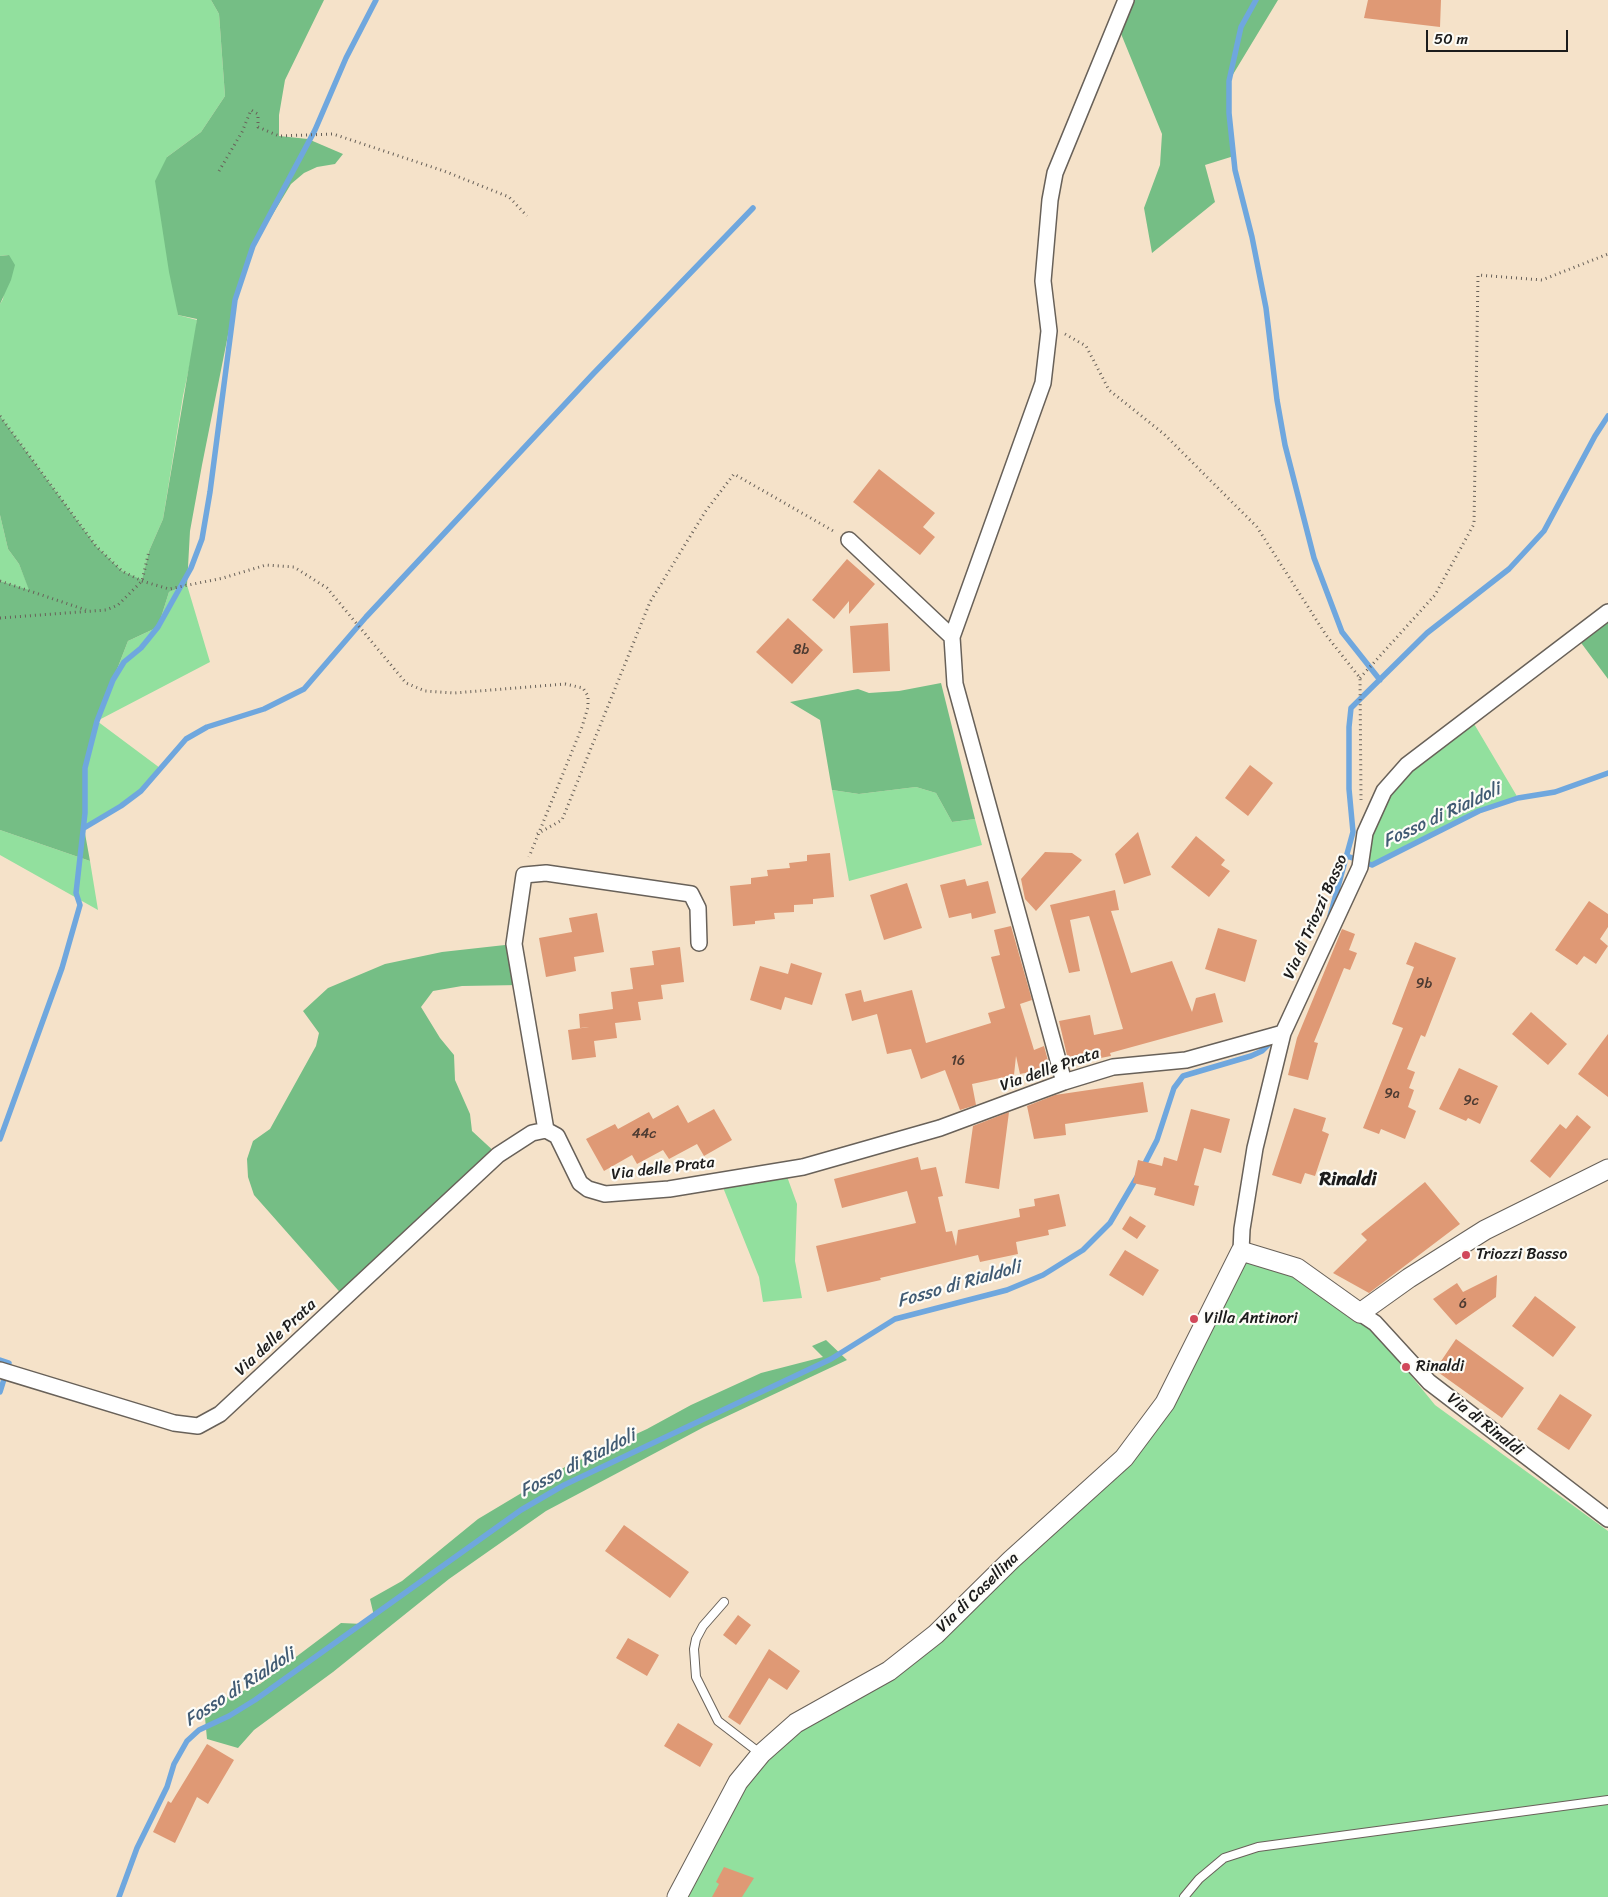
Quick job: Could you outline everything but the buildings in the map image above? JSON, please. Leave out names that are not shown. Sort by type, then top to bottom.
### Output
[{"type":"street","points":[[1064,1082],[955,684],[952,637],[1042,382],[1049,331],[1043,281],[1050,200],[1055,173],[1126,0]]},
{"type":"street","points":[[849,540],[952,637]]},
{"type":"street","name":"Via di Triozzi Basso","points":[[1241,1251],[1242,1229],[1255,1148],[1283,1033],[1360,867],[1364,833],[1384,791],[1407,765],[1608,612]]},
{"type":"street","points":[[546,1130],[514,944],[524,875],[546,873],[691,894],[698,908],[699,943]]},
{"type":"street","name":"Via delle Prata","points":[[0,1370],[174,1423],[198,1426],[220,1414],[498,1154],[532,1133],[546,1130],[557,1136],[580,1183],[588,1189],[605,1194],[669,1189],[803,1167],[940,1128],[1064,1082],[1114,1067],[1186,1060],[1283,1033]]},
{"type":"street","points":[[1360,1313],[1409,1278],[1485,1230],[1608,1169]]},
{"type":"street","name":"Via di Rinaldi","points":[[1241,1251],[1297,1268],[1374,1323],[1430,1382],[1608,1519]]},
{"type":"street","name":"Via di Casellina","points":[[677,1897],[738,1782],[761,1754],[796,1723],[889,1671],[936,1634],[1012,1560],[1124,1458],[1165,1403],[1241,1251]]},
{"type":"lane","points":[[724,1602],[703,1626],[696,1639],[694,1649],[696,1677],[718,1721],[761,1754]]},
{"type":"lane","points":[[1184,1897],[1198,1879],[1224,1858],[1258,1847],[1608,1800]]},
{"type":"path","points":[[219,171],[242,132],[250,110],[258,114],[258,127],[279,136],[333,134],[444,171],[509,197],[527,216]]},
{"type":"path","points":[[1360,678],[1435,595],[1474,524],[1478,275],[1542,280],[1608,254]]},
{"type":"path","points":[[1049,331],[1066,334],[1086,346],[1109,390],[1164,434],[1257,526],[1326,635],[1360,678],[1360,787],[1364,833]]},
{"type":"path","points":[[0,416],[96,546],[122,571],[142,581],[169,589],[223,578],[266,564],[294,567],[327,588],[406,683],[425,691],[454,692],[565,684],[582,688],[588,696],[588,707],[582,727],[537,834],[524,875]]},
{"type":"path","points":[[537,834],[562,820],[650,602],[705,512],[734,474],[849,540]]},
{"type":"path","points":[[0,618],[106,610],[118,605],[142,581],[149,551]]},
{"type":"path","points":[[0,581],[88,611]]},
{"type":"green space","points":[[0,0],[211,0],[219,14],[225,96],[201,132],[167,157],[178,315],[197,320],[163,519],[149,551],[142,581],[122,571],[96,546],[0,416],[0,304],[3,299],[9,255],[0,256]]},
{"type":"green space","points":[[211,0],[324,0],[285,80],[279,115],[279,136],[308,139],[343,154],[335,164],[317,167],[304,173],[291,184],[253,247],[235,300],[202,465],[190,531],[187,585],[169,592],[158,627],[128,641],[97,721],[85,768],[84,828],[90,861],[0,830],[0,581],[29,590],[19,564],[8,549],[0,515],[0,416],[96,546],[122,571],[142,580],[149,551],[163,519],[197,319],[178,315],[169,272],[155,181],[167,157],[201,132],[225,96],[219,14]]},
{"type":"green space","points":[[1126,0],[1278,0],[1229,81],[1229,113],[1234,156],[1205,165],[1215,202],[1152,253],[1144,208],[1160,165],[1162,134],[1117,24]]},
{"type":"green space","points":[[9,255],[15,265],[11,280],[0,304],[0,256]]},
{"type":"green space","points":[[0,515],[8,549],[19,564],[30,591],[0,581]]},
{"type":"green space","points":[[187,585],[210,662],[97,721],[128,641],[158,627],[169,592]]},
{"type":"green space","points":[[1603,616],[1608,622],[1608,679],[1576,636]]},
{"type":"green space","points":[[941,683],[975,819],[952,822],[936,793],[916,787],[859,794],[832,790],[820,720],[790,702],[858,689],[869,693],[899,691]]},
{"type":"green space","points":[[1470,717],[1518,798],[1455,821],[1372,865],[1360,867],[1384,791]]},
{"type":"green space","points":[[97,721],[160,768],[141,791],[121,806],[84,828],[85,768]]},
{"type":"green space","points":[[916,787],[936,793],[952,822],[975,819],[982,845],[849,881],[832,790],[859,794]]},
{"type":"green space","points":[[0,830],[90,861],[98,910],[0,855]]},
{"type":"green space","points":[[514,944],[520,985],[462,986],[433,991],[421,1007],[440,1038],[454,1055],[455,1080],[470,1114],[472,1131],[498,1155],[345,1298],[254,1195],[248,1177],[247,1159],[253,1141],[270,1129],[316,1046],[319,1033],[303,1011],[328,988],[385,964],[442,952]]},
{"type":"green space","points":[[785,1171],[797,1204],[795,1261],[802,1298],[763,1302],[759,1277],[720,1180]]},
{"type":"green space","points":[[1241,1251],[1297,1268],[1360,1313],[1435,1405],[1608,1531],[1608,1897],[677,1897],[761,1754],[889,1671],[1124,1458]]},
{"type":"green space","points":[[826,1340],[847,1360],[704,1427],[546,1511],[449,1579],[333,1672],[254,1730],[238,1748],[207,1739],[204,1707],[260,1684],[341,1623],[363,1624],[374,1616],[370,1599],[402,1581],[478,1519],[565,1467],[647,1429],[691,1405],[761,1373],[823,1357],[812,1346]]},
{"type":"waterway","points":[[0,1139],[62,968],[80,905],[76,893],[85,813],[85,768],[97,721],[113,680],[124,662],[141,648],[158,627],[191,568],[202,539],[235,300],[253,246],[315,130],[346,58],[376,0]]},
{"type":"waterway","points":[[1256,0],[1241,27],[1229,81],[1229,113],[1235,170],[1252,237],[1266,308],[1277,400],[1285,445],[1314,558],[1342,632],[1380,680]]},
{"type":"waterway","points":[[84,828],[121,806],[141,791],[186,739],[207,727],[264,709],[304,689],[366,617],[593,374],[753,208]]},
{"type":"waterway","points":[[1330,916],[1353,832],[1349,789],[1349,727],[1351,708],[1427,633],[1509,569],[1544,531],[1595,436],[1608,416]]},
{"type":"waterway","name":"Fosso di Rialdoli","points":[[1347,856],[1372,865],[1479,811],[1518,798],[1555,792],[1608,773]]},
{"type":"waterway","points":[[1142,1169],[1157,1140],[1174,1088],[1183,1076],[1251,1056],[1262,1051],[1273,1040]]},
{"type":"waterway","name":"Fosso di Rialdoli","points":[[119,1897],[137,1848],[167,1787],[174,1764],[187,1741],[199,1730],[229,1716],[255,1700],[521,1510],[564,1485],[831,1359],[895,1319],[1007,1290],[1043,1275],[1083,1250],[1110,1223],[1137,1177]]},
{"type":"waterway","points":[[0,1360],[9,1363],[0,1392]]},
{"type":"place","name":"Triozzi Basso","points":[[1466,1255]]},
{"type":"place","name":"Villa Antinori","points":[[1194,1319]]},
{"type":"place","name":"Rinaldi","points":[[1406,1367]]},
{"type":"district","name":"Rinaldi","points":[[1348,1180]]}]
